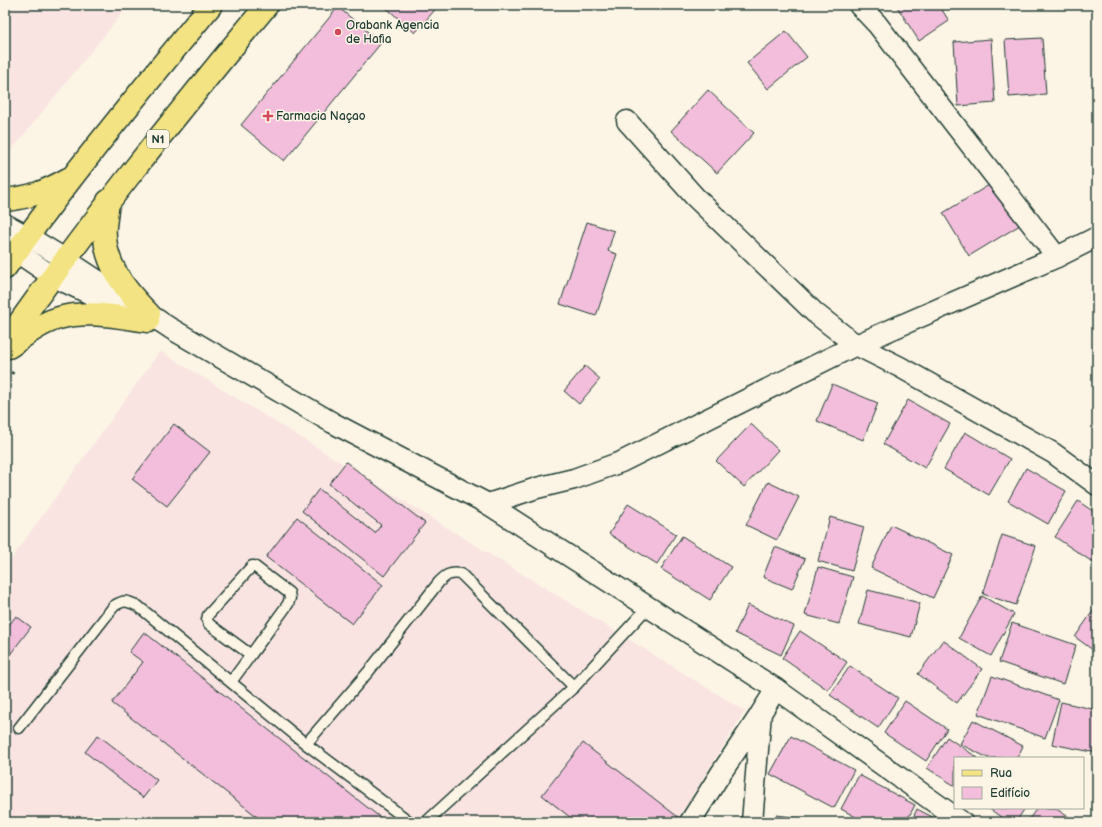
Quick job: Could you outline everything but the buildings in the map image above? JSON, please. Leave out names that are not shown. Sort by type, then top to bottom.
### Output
[{"type":"main road","points":[[13,250],[76,174],[211,5]]},
{"type":"main road","name":"N1","points":[[5,343],[59,267],[108,202],[204,81],[267,5]]},
{"type":"main road","points":[[5,200],[38,194],[53,188],[76,174]]},
{"type":"main road","points":[[108,202],[105,227],[106,246],[110,260],[120,280],[149,317]]},
{"type":"main road","points":[[5,351],[25,335],[43,324],[59,318],[99,314],[149,317]]},
{"type":"street","points":[[859,5],[877,24],[1057,256]]},
{"type":"street","points":[[627,121],[695,197],[815,313],[856,346],[900,367],[1054,453],[1097,485]]},
{"type":"street","points":[[5,224],[13,250],[59,267],[170,328],[333,423],[488,504],[776,689],[962,822]]},
{"type":"street","points":[[488,504],[537,488],[574,479],[621,462],[856,346],[1097,237]]},
{"type":"street","points":[[690,822],[720,772],[776,689]]},
{"type":"street","points":[[752,822],[761,713]]},
{"type":"lane","points":[[230,682],[251,655],[288,604],[290,598],[289,593],[254,566],[252,566],[208,615],[207,620],[209,624],[251,655]]},
{"type":"lane","points":[[306,744],[369,671],[439,582],[447,574],[461,574],[574,687]]},
{"type":"lane","points":[[19,728],[114,606],[121,602],[128,601],[138,606],[306,744],[410,822]]},
{"type":"lane","points":[[426,822],[574,687],[648,607]]},
{"type":"path","points":[[5,368],[14,374]]},
{"type":"shaded area","points":[[5,5],[129,5],[5,158]]},
{"type":"shaded area","points":[[160,351],[745,711],[676,822],[5,822],[5,568]]},
{"type":"place","name":"Orabank Agencia de Hafia","points":[[338,32]]},
{"type":"place","name":"Farmacia Naçao","points":[[268,116]]}]
